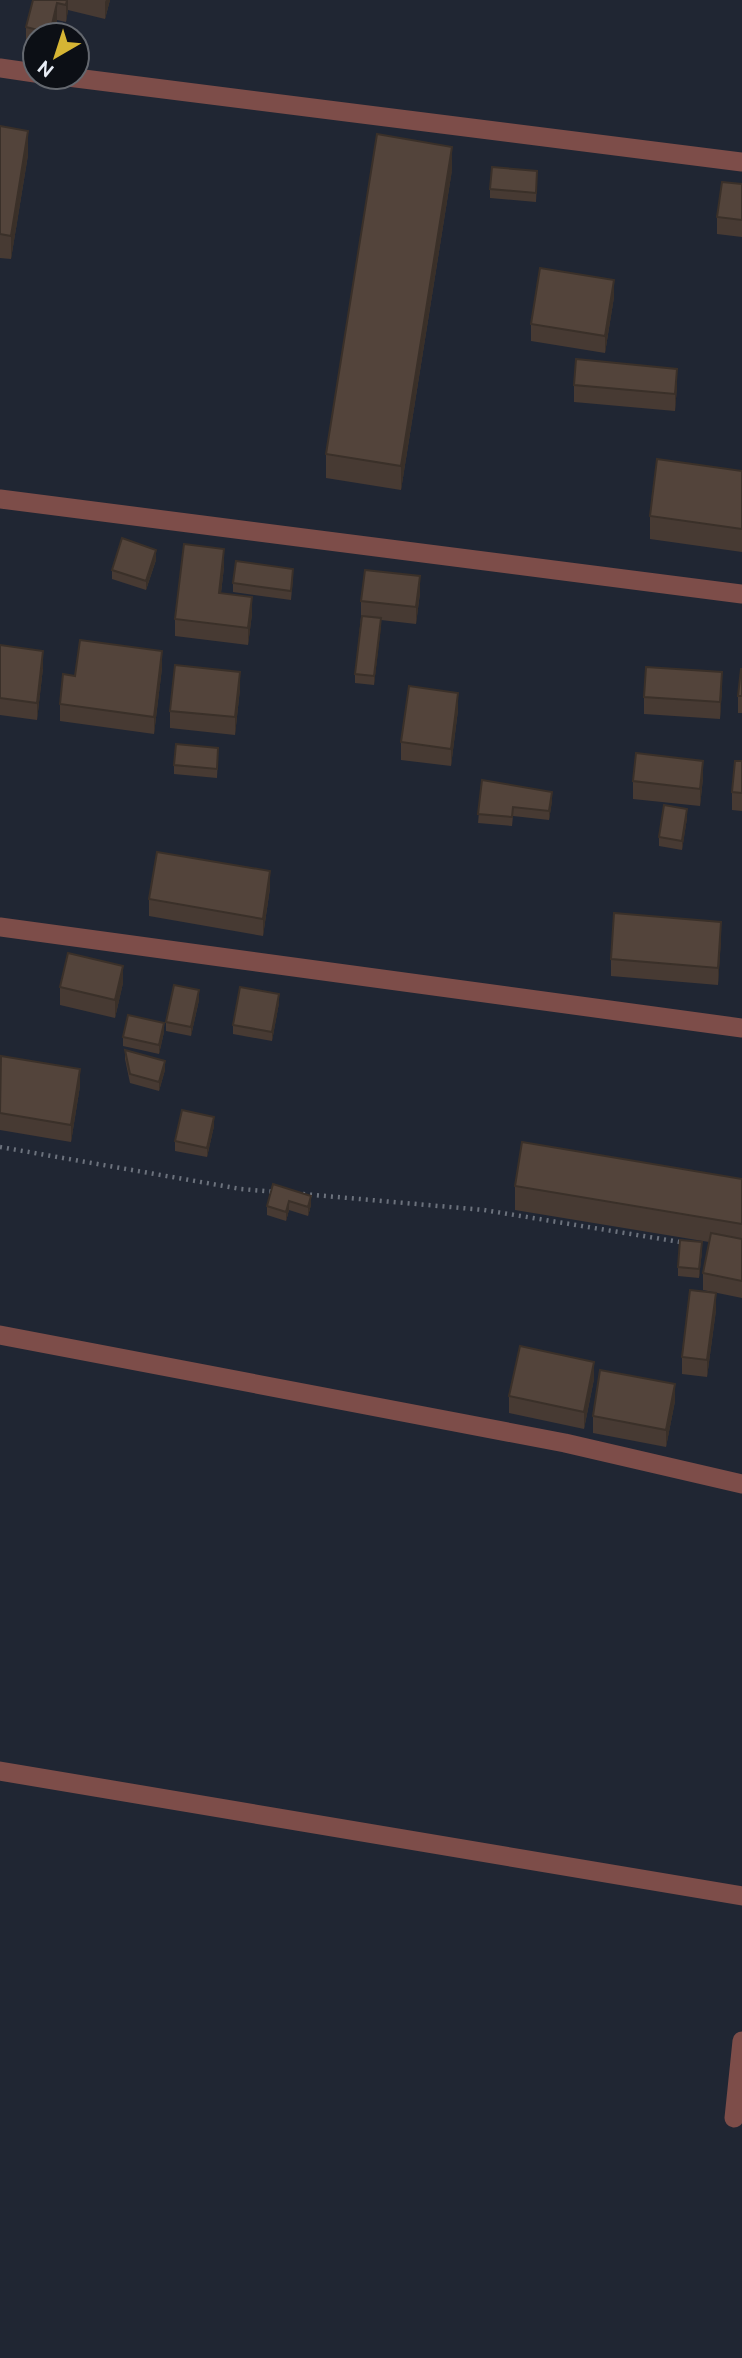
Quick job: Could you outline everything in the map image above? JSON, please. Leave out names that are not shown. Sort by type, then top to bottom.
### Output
[{"type":"street","points":[[0,68],[21,71]]},
{"type":"street","points":[[91,80],[742,162]]},
{"type":"street","points":[[0,499],[742,594]]},
{"type":"street","points":[[0,927],[742,1028]]},
{"type":"street","points":[[0,1335],[565,1443],[742,1484]]},
{"type":"street","points":[[0,1771],[742,1896]]},
{"type":"street","points":[[734,2118],[742,2041]]},
{"type":"path","points":[[0,1147],[241,1189],[281,1192]]},
{"type":"path","points":[[295,1194],[484,1210],[688,1244]]},
{"type":"building","points":[[33,0],[67,0],[66,5],[57,3],[53,21],[28,21]]},
{"type":"building","points":[[0,126],[28,131],[11,236],[0,234]]},
{"type":"building","points":[[377,134],[452,147],[401,466],[326,454]]},
{"type":"building","points":[[492,167],[537,171],[536,193],[490,189]]},
{"type":"building","points":[[722,182],[742,184],[742,220],[717,217]]},
{"type":"building","points":[[540,268],[614,280],[605,336],[531,324]]},
{"type":"building","points":[[576,359],[677,369],[675,394],[574,385]]},
{"type":"building","points":[[657,459],[742,471],[742,529],[650,516]]},
{"type":"building","points":[[122,538],[156,550],[146,581],[112,570]]},
{"type":"building","points":[[184,544],[224,549],[219,593],[252,597],[248,628],[175,619]]},
{"type":"building","points":[[236,561],[293,569],[291,591],[233,583]]},
{"type":"building","points":[[365,570],[420,576],[416,607],[361,601]]},
{"type":"building","points":[[362,616],[381,618],[374,676],[355,674]]},
{"type":"building","points":[[80,640],[162,651],[154,717],[60,704],[63,674],[75,676]]},
{"type":"building","points":[[0,645],[43,651],[37,703],[0,698]]},
{"type":"building","points":[[175,665],[240,672],[235,717],[170,711]]},
{"type":"building","points":[[646,667],[722,672],[720,702],[644,697]]},
{"type":"building","points":[[741,669],[742,696],[738,696]]},
{"type":"building","points":[[409,686],[458,693],[451,749],[401,742]]},
{"type":"building","points":[[176,744],[218,748],[217,769],[174,765]]},
{"type":"building","points":[[636,753],[703,761],[700,789],[633,781]]},
{"type":"building","points":[[735,761],[742,761],[742,793],[732,792]]},
{"type":"building","points":[[482,780],[552,792],[549,811],[513,807],[512,817],[478,814]]},
{"type":"building","points":[[664,805],[687,809],[682,841],[659,837]]},
{"type":"building","points":[[157,852],[270,871],[263,919],[149,899]]},
{"type":"building","points":[[614,913],[721,922],[718,968],[611,959]]},
{"type":"building","points":[[68,953],[123,966],[115,1000],[60,987]]},
{"type":"building","points":[[174,985],[199,990],[191,1027],[166,1022]]},
{"type":"building","points":[[240,987],[279,994],[272,1032],[233,1025]]},
{"type":"building","points":[[128,1015],[164,1023],[159,1045],[123,1037]]},
{"type":"building","points":[[125,1050],[165,1061],[159,1082],[130,1074]]},
{"type":"building","points":[[1,1056],[80,1069],[71,1125],[0,1113]]},
{"type":"building","points":[[182,1110],[214,1117],[207,1148],[175,1141]]},
{"type":"building","points":[[522,1142],[742,1179],[742,1224],[515,1186]]},
{"type":"building","points":[[273,1184],[311,1196],[308,1207],[289,1201],[286,1212],[267,1206]]},
{"type":"building","points":[[711,1233],[742,1239],[742,1281],[703,1273]]},
{"type":"building","points":[[680,1240],[702,1242],[699,1269],[678,1267]]},
{"type":"building","points":[[690,1290],[716,1293],[707,1360],[682,1357]]},
{"type":"building","points":[[520,1346],[594,1362],[584,1412],[509,1396]]},
{"type":"building","points":[[600,1370],[675,1384],[666,1430],[593,1416]]}]
